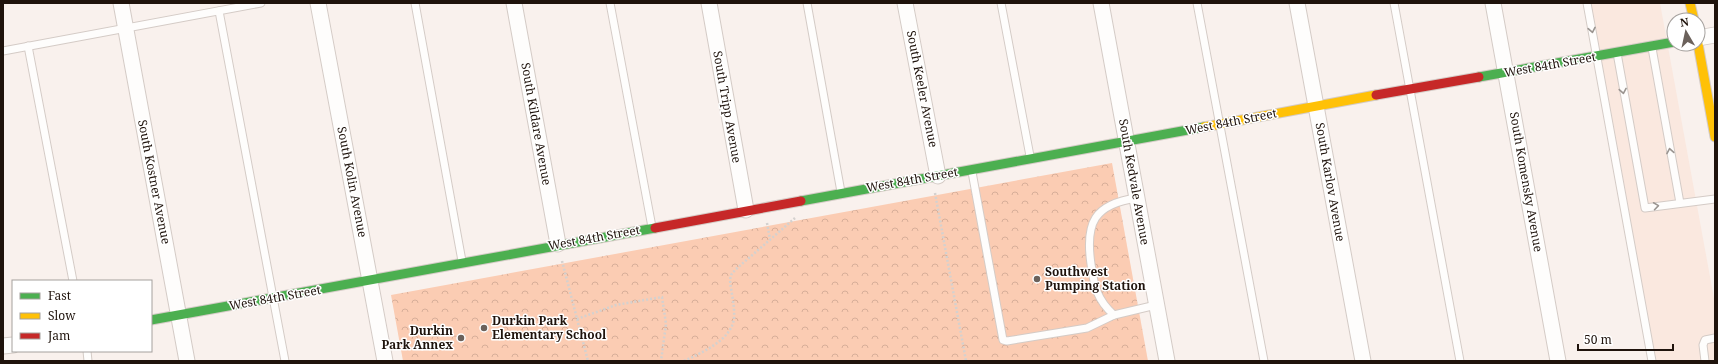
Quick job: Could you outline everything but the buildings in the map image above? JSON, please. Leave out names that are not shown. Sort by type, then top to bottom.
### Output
[{"type":"street","name":"South Kostner Avenue","points":[[121,3],[188,361]]},
{"type":"street","name":"South Kolin Avenue","points":[[318,3],[385,361]]},
{"type":"street","name":"South Kildare Avenue","points":[[514,3],[558,244]]},
{"type":"street","name":"South Tripp Avenue","points":[[709,3],[746,210]]},
{"type":"street","name":"South Keeler Avenue","points":[[906,3],[938,176]]},
{"type":"street","name":"South Kedvale Avenue","points":[[1100,3],[1167,361]]},
{"type":"street","name":"South Karlov Avenue","points":[[1297,3],[1363,361]]},
{"type":"street","name":"South Komensky Avenue","points":[[1493,3],[1558,361]]},
{"type":"street","name":"West 84th Street","points":[[152,320],[370,281],[558,244],[1666,43]]},
{"type":"street","points":[[1699,52],[1715,137]]},
{"type":"lane","points":[[3,51],[261,3]]},
{"type":"lane","points":[[415,3],[462,263]]},
{"type":"lane","points":[[610,3],[652,228]]},
{"type":"lane","points":[[807,3],[842,193]]},
{"type":"lane","points":[[1001,3],[1030,158]]},
{"type":"lane","points":[[1197,3],[1264,361]]},
{"type":"lane","points":[[1394,3],[1460,361]]},
{"type":"lane","points":[[1587,3],[1652,361]]},
{"type":"lane","points":[[219,11],[285,361]]},
{"type":"lane","points":[[28,46],[73,280]]},
{"type":"lane","points":[[1652,46],[1680,203]]},
{"type":"lane","points":[[1616,53],[1645,208],[1715,198]]},
{"type":"lane","points":[[971,169],[1004,340],[1007,341],[1087,328],[1114,315],[1156,305]]},
{"type":"lane","points":[[1114,315],[1102,302],[1097,292],[1088,246],[1090,231],[1094,220],[1110,204],[1122,200],[1137,198]]},
{"type":"lane","points":[[1705,361],[1703,346],[1705,340],[1715,338]]},
{"type":"path","points":[[935,193],[966,361]]},
{"type":"path","points":[[684,361],[714,346],[730,328],[734,319],[731,275],[795,218]]},
{"type":"path","points":[[767,224],[770,239]]},
{"type":"path","points":[[562,261],[588,361]]},
{"type":"path","points":[[577,319],[616,305],[662,297],[666,324],[661,361]]},
{"type":"shaded area","points":[[1583,3],[1660,3],[1666,36],[1666,52],[1669,52],[1715,304],[1715,361],[1648,361]]},
{"type":"green space","points":[[1112,163],[1148,361],[403,361],[391,295]]},
{"type":"traffic: fast","points":[[1479,77],[1666,43]]},
{"type":"traffic: fast","points":[[801,201],[1204,127]]},
{"type":"traffic: fast","points":[[152,320],[655,228]]},
{"type":"traffic: slow","points":[[1690,3],[1692,12]]},
{"type":"traffic: slow","points":[[1699,52],[1715,137]]},
{"type":"traffic: slow","points":[[1204,127],[1376,95]]},
{"type":"traffic: jam","points":[[1376,95],[1479,77]]},
{"type":"traffic: jam","points":[[655,228],[801,201]]},
{"type":"place","name":"Southwest Pumping Station","points":[[1037,279]]},
{"type":"place","name":"Durkin Park Elementary School","points":[[484,328]]},
{"type":"place","name":"Durkin Park Annex","points":[[461,338]]}]
